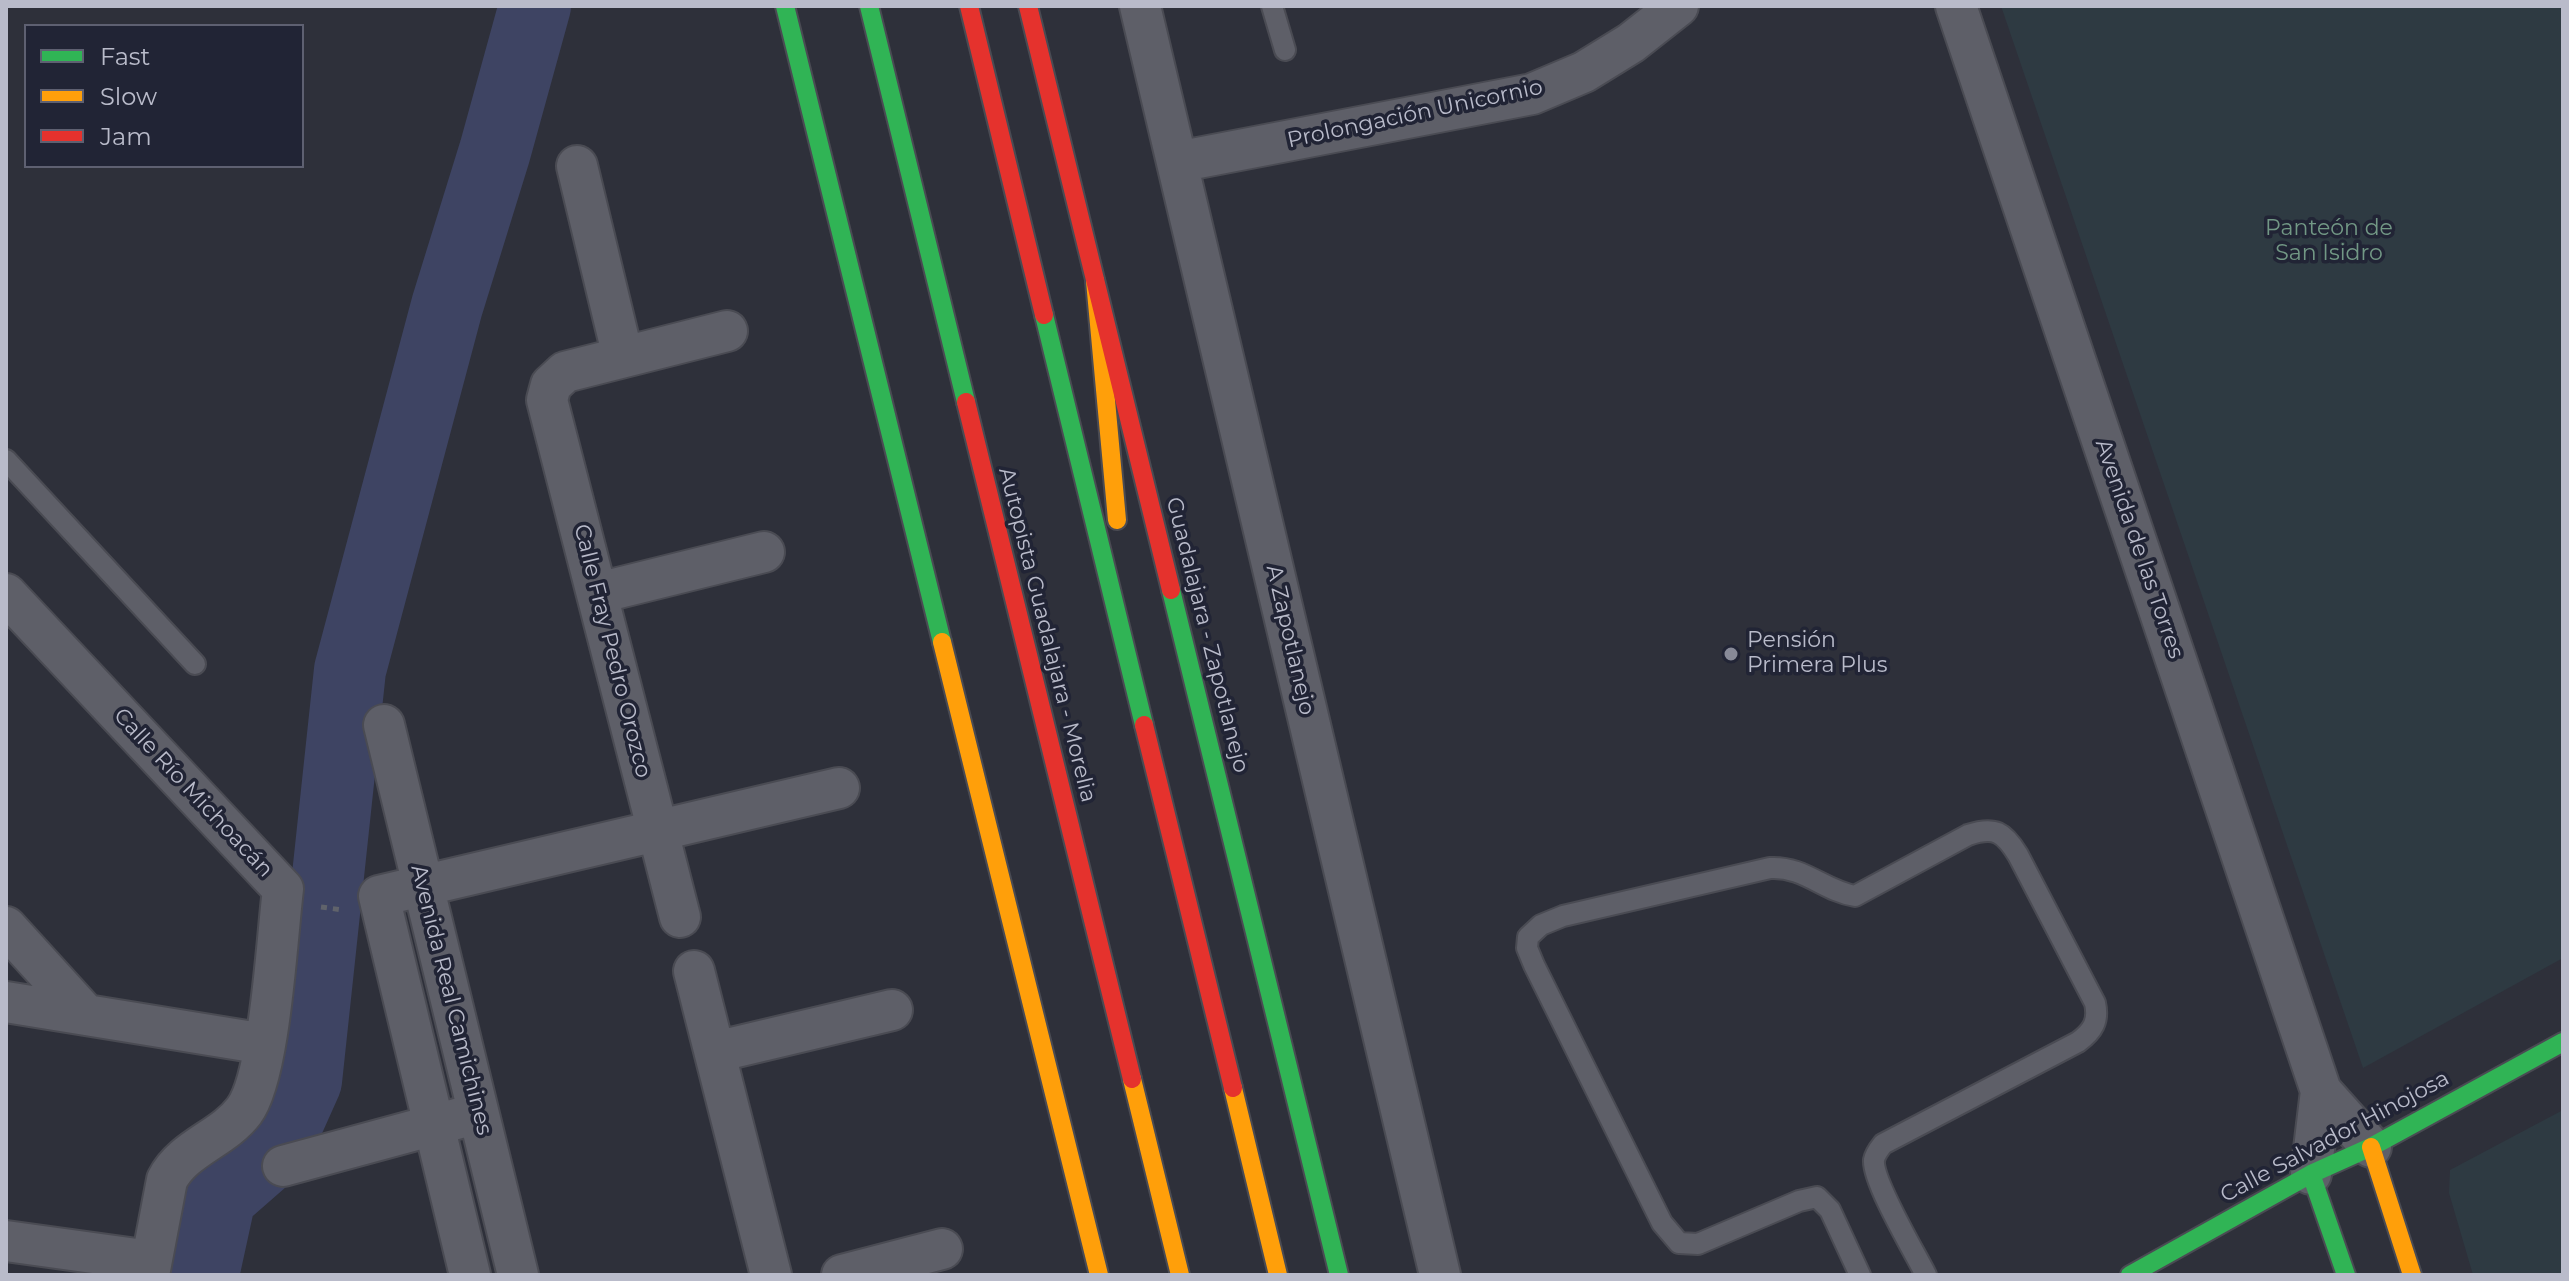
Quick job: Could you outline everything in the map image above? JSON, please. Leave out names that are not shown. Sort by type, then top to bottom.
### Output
[{"type":"main road","points":[[785,6],[1099,1275]]},
{"type":"main road","name":"Autopista Guadalajara - Morelia","points":[[869,6],[1180,1275]]},
{"type":"main road","points":[[969,6],[1278,1275]]},
{"type":"main road","name":"Guadalajara - Zapotlanejo","points":[[1028,6],[1339,1275]]},
{"type":"main road","points":[[1095,281],[1131,670]]},
{"type":"main road","name":"Calle Salvador Hinojosa","points":[[2130,1275],[2311,1174],[2371,1147],[2563,1042]]},
{"type":"main road","name":"Avenida de las Torres","points":[[2371,1147],[2412,1275]]},
{"type":"main road","name":"Avenida de las Torres","points":[[2311,1174],[2346,1275]]},
{"type":"street","name":"A Zapotlanejo","points":[[1140,6],[1440,1275]]},
{"type":"street","name":"Prolongación Unicornio","points":[[1177,162],[1532,94],[1584,72],[1631,43],[1678,6]]},
{"type":"street","name":"Avenida de las Torres","points":[[1956,6],[2321,1091],[2371,1147]]},
{"type":"street","points":[[577,166],[623,357],[727,331]]},
{"type":"street","name":"Calle Fray Pedro Orozco","points":[[623,357],[565,372],[551,385],[547,400],[680,917]]},
{"type":"street","points":[[598,593],[764,552]]},
{"type":"street","name":"Calle Río Michoacán","points":[[6,594],[283,889],[265,1044],[257,1085],[241,1115],[180,1161],[171,1172],[150,1268]]},
{"type":"street","name":"Avenida Real Camichines","points":[[384,725],[518,1275]]},
{"type":"street","points":[[367,904],[423,886],[839,788]]},
{"type":"street","name":"Avenida Real Camichines","points":[[367,904],[434,1125],[470,1275]]},
{"type":"street","points":[[6,927],[86,1015]]},
{"type":"street","points":[[694,971],[771,1275]]},
{"type":"street","points":[[6,1002],[265,1044]]},
{"type":"street","points":[[715,1052],[892,1010]]},
{"type":"street","name":"Avenida de las Torres","points":[[2311,1174],[2321,1091]]},
{"type":"street","points":[[283,1166],[479,1113]]},
{"type":"street","points":[[6,1241],[150,1268]]},
{"type":"street","points":[[842,1275],[942,1249]]},
{"type":"lane","points":[[1272,6],[1285,50]]},
{"type":"lane","points":[[6,460],[195,664]]},
{"type":"lane","points":[[1860,1275],[1830,1210],[1817,1197],[1799,1201],[1698,1244],[1679,1243],[1662,1223],[1534,965],[1527,948],[1528,937],[1541,925],[1563,916],[1770,868],[1786,867],[1801,871],[1846,895],[1855,896],[1968,835],[1983,830],[1997,831],[2010,842],[2095,1003],[2097,1014],[2095,1024],[2078,1042],[1883,1144],[1878,1150],[1874,1158],[1879,1180],[1926,1275]]},
{"type":"path","points":[[312,906],[367,904]]},
{"type":"green space","name":"Panteón de San Isidro","points":[[2001,6],[2563,6],[2563,958],[2363,1068]]},
{"type":"green space","points":[[2563,1110],[2563,1275],[2473,1275],[2449,1193],[2450,1170]]},
{"type":"waterway","points":[[203,1275],[220,1197],[276,1148],[306,1081],[350,670],[447,306],[495,151],[535,6]]},
{"type":"traffic: fast","points":[[785,6],[942,642]]},
{"type":"traffic: fast","points":[[869,6],[966,402]]},
{"type":"traffic: fast","points":[[1044,315],[1144,725]]},
{"type":"traffic: fast","points":[[1171,590],[1339,1275]]},
{"type":"traffic: fast","points":[[2130,1275],[2311,1174],[2371,1147],[2563,1042]]},
{"type":"traffic: fast","points":[[2311,1174],[2346,1275]]},
{"type":"traffic: slow","points":[[1095,281],[1117,520]]},
{"type":"traffic: slow","points":[[942,642],[1099,1275]]},
{"type":"traffic: slow","points":[[1132,1079],[1180,1275]]},
{"type":"traffic: slow","points":[[1233,1088],[1278,1275]]},
{"type":"traffic: slow","points":[[2371,1147],[2412,1275]]},
{"type":"traffic: jam","points":[[969,6],[1044,315]]},
{"type":"traffic: jam","points":[[1028,6],[1171,590]]},
{"type":"traffic: jam","points":[[966,402],[1132,1079]]},
{"type":"traffic: jam","points":[[1144,725],[1233,1088]]},
{"type":"place","name":"Pensión Primera Plus","points":[[1731,654]]}]
